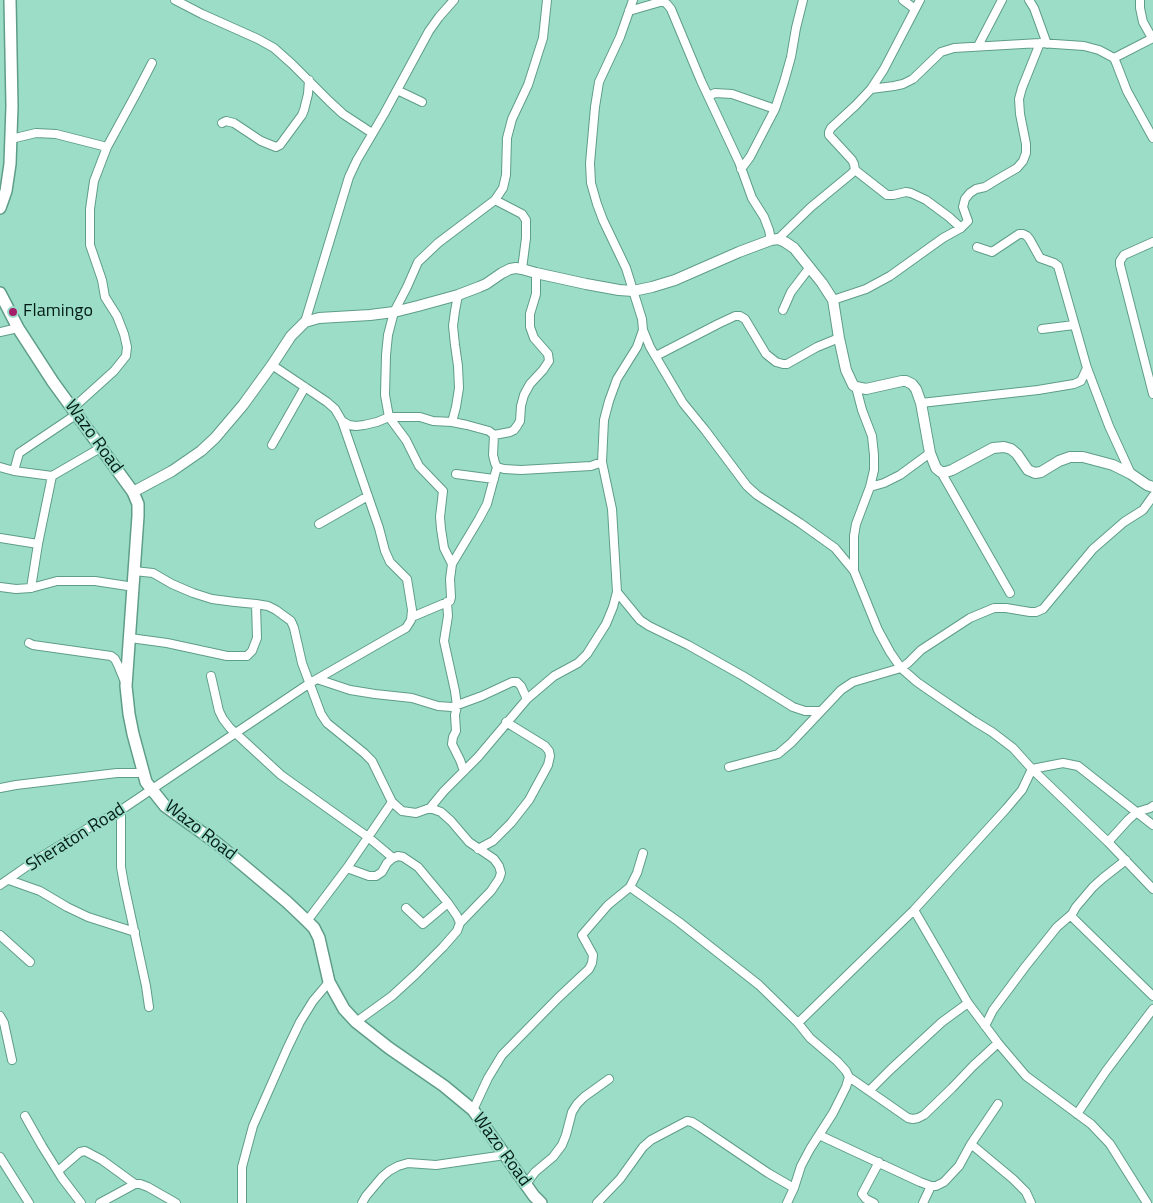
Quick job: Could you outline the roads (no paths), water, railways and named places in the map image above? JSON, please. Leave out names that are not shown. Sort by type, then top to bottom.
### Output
[{"type":"main road","points":[[0,208],[6,191],[10,164],[12,106],[10,0]]},
{"type":"main road","name":"Wazo Road","points":[[0,293],[18,328],[53,382],[102,447],[133,492],[138,504],[126,686],[133,734],[146,782],[165,806],[218,844],[287,902],[314,928],[319,938],[330,982],[344,1009],[356,1022],[389,1048],[444,1086],[473,1110],[526,1184],[534,1201]]},
{"type":"street","points":[[175,0],[274,48],[343,114],[372,133]]},
{"type":"street","points":[[133,492],[201,451],[228,423],[272,365],[291,336],[305,322],[349,177],[429,31],[454,0]]},
{"type":"street","points":[[452,564],[444,548],[441,529],[440,517],[443,491],[419,466],[406,440],[389,417],[385,395],[388,335],[394,312],[418,262],[438,243],[450,236],[495,200],[503,188],[506,175],[507,138],[512,119],[528,85],[543,38],[548,0]]},
{"type":"street","points":[[633,0],[620,37],[599,82],[590,163],[591,183],[597,204],[626,268],[642,319],[643,330],[650,347],[683,403],[706,430],[747,486],[757,495],[835,548],[854,571],[878,630],[901,668],[940,698],[1009,744],[1153,889]]},
{"type":"street","points":[[742,169],[764,132],[784,82],[803,0]]},
{"type":"street","points":[[902,0],[915,9]]},
{"type":"street","points":[[920,0],[884,69],[871,89],[830,128],[829,135],[852,160],[855,170],[887,195],[911,193],[926,200],[961,228]]},
{"type":"street","points":[[978,46],[1002,0]]},
{"type":"street","points":[[833,300],[866,289],[890,276],[943,238],[961,228],[968,221],[963,207],[970,193],[985,187],[1017,168],[1023,161],[1026,154],[1026,144],[1018,99],[1043,43],[1034,8],[1029,0]]},
{"type":"street","points":[[1114,58],[1152,38],[1144,22],[1140,0]]},
{"type":"street","points":[[629,11],[660,2],[667,4],[671,10],[742,169],[752,198],[774,240]]},
{"type":"street","points":[[871,89],[903,84],[913,79],[941,52],[954,48],[1043,43],[1084,46],[1099,50],[1114,58],[1127,91],[1153,138]]},
{"type":"street","points":[[14,471],[19,453],[75,411],[126,356],[127,347],[124,334],[117,316],[105,297],[102,280],[90,246],[91,198],[94,181],[107,147],[152,63]]},
{"type":"street","points":[[222,123],[230,122],[271,146],[280,146],[302,115],[308,94],[309,80]]},
{"type":"street","points":[[397,90],[422,102]]},
{"type":"street","points":[[708,96],[715,93],[732,94],[774,109]]},
{"type":"street","points":[[11,139],[36,133],[56,134],[107,147]]},
{"type":"street","points":[[305,322],[319,318],[394,312],[458,295],[486,284],[510,269],[522,269],[619,290],[633,291],[652,287],[675,280],[732,255],[774,240],[811,206],[855,170]]},
{"type":"street","points":[[495,200],[525,216],[526,238],[522,269]]},
{"type":"street","points":[[977,247],[992,252],[1022,234],[1027,236],[1040,258],[1058,266],[1087,368],[1109,426],[1131,474]]},
{"type":"street","points":[[774,240],[785,242],[794,248],[833,300],[846,370],[853,385],[856,387],[872,436],[874,470],[870,487],[856,524],[854,571]]},
{"type":"street","points":[[1153,242],[1128,253],[1122,258],[1120,265],[1153,394]]},
{"type":"street","points":[[783,310],[791,292],[810,267]]},
{"type":"street","points":[[342,421],[356,426],[377,422],[389,417],[420,418],[467,424],[489,431],[494,435],[510,432],[520,421],[521,406],[530,384],[544,370],[549,361],[548,354],[534,338],[530,327],[530,314],[536,294],[536,273]]},
{"type":"street","points":[[452,422],[459,388],[453,326],[458,295]]},
{"type":"street","points":[[656,356],[735,316],[745,319],[766,354],[776,362],[783,364],[787,364],[817,347],[839,338]]},
{"type":"street","points":[[1042,329],[1074,326]]},
{"type":"street","points":[[0,332],[18,328]]},
{"type":"street","points":[[134,571],[153,573],[172,584],[212,599],[256,604],[276,610],[291,621],[302,663],[313,681],[324,719],[372,761],[392,802],[402,810],[416,813],[430,808],[478,756],[526,699],[554,676],[578,663],[587,654],[606,624],[617,592],[612,509],[602,462],[604,420],[617,379],[637,347],[643,330]]},
{"type":"street","points":[[272,365],[327,402],[342,421],[388,556],[396,568],[404,574],[410,587],[412,617],[448,602]]},
{"type":"street","points":[[921,403],[1038,390],[1074,384],[1080,381],[1087,368]]},
{"type":"street","points":[[856,387],[866,388],[906,381],[916,389],[921,403],[930,453],[936,468],[941,472],[1010,593]]},
{"type":"street","points":[[272,445],[305,387]]},
{"type":"street","points":[[494,435],[494,464],[504,469],[521,470],[591,466],[602,462]]},
{"type":"street","points":[[0,467],[14,471],[52,476],[102,447]]},
{"type":"street","points":[[941,472],[952,470],[993,448],[1004,447],[1011,449],[1017,454],[1028,470],[1036,473],[1070,457],[1083,457],[1113,465],[1153,487]]},
{"type":"street","points":[[870,487],[900,475],[930,453]]},
{"type":"street","points":[[464,771],[452,744],[456,731],[455,691],[444,641],[448,602],[451,597],[450,579],[452,564],[487,504],[497,467]]},
{"type":"street","points":[[456,474],[494,478]]},
{"type":"street","points":[[31,588],[52,476]]},
{"type":"street","points":[[318,524],[368,496]]},
{"type":"street","points":[[729,767],[778,754],[791,743],[841,690],[853,682],[901,668],[928,645],[970,618],[994,608],[1030,612],[1042,609],[1093,549],[1124,522],[1143,510],[1153,496]]},
{"type":"street","points":[[0,538],[38,544]]},
{"type":"street","points":[[0,587],[16,589],[31,588],[47,583],[95,581],[134,587]]},
{"type":"street","points":[[617,592],[640,620],[649,626],[688,645],[793,707],[805,711],[821,711]]},
{"type":"street","points":[[130,638],[226,656],[247,656],[252,651],[257,638],[256,604]]},
{"type":"street","name":"Sheraton Road","points":[[0,885],[43,856],[121,810],[313,681],[397,633],[410,623],[412,617]]},
{"type":"street","points":[[29,643],[111,656],[115,659],[126,686]]},
{"type":"street","points":[[211,676],[219,711],[223,720],[236,734],[281,775],[368,837],[393,858]]},
{"type":"street","points":[[313,681],[350,690],[412,698],[454,709],[512,682],[517,682],[521,686],[526,699]]},
{"type":"street","points":[[478,849],[493,840],[511,823],[528,800],[548,766],[550,756],[545,746],[506,722]]},
{"type":"street","points":[[1032,769],[1064,763],[1077,765],[1153,825]]},
{"type":"street","points":[[798,1024],[914,910],[1022,790],[1032,769]]},
{"type":"street","points":[[0,788],[117,773],[143,773]]},
{"type":"street","points":[[438,799],[441,812]]},
{"type":"street","points":[[307,921],[347,868],[392,802]]},
{"type":"street","points":[[1108,842],[1137,812],[1153,806]]},
{"type":"street","points":[[356,1022],[392,996],[443,947],[457,931],[460,924],[491,890],[500,876],[501,873],[496,860],[469,842],[441,812],[430,808]]},
{"type":"street","points":[[121,810],[121,867],[149,1007]]},
{"type":"street","points":[[473,1110],[488,1078],[502,1055],[558,998],[589,970],[593,955],[582,934],[608,904],[630,887],[637,873],[643,853]]},
{"type":"street","points":[[347,868],[369,876],[376,876],[382,872],[393,858],[402,857],[418,868],[448,903],[460,924]]},
{"type":"street","points":[[985,1026],[993,1010],[1057,927],[1072,914],[1102,878],[1126,860]]},
{"type":"street","points":[[9,880],[40,891],[88,917],[135,932]]},
{"type":"street","points":[[630,887],[740,969],[759,985],[810,1038],[837,1061],[849,1077],[908,1118],[913,1120],[924,1115],[998,1044]]},
{"type":"street","points":[[406,908],[423,924],[448,903]]},
{"type":"street","points":[[914,910],[968,1003],[998,1044],[1026,1076],[1091,1124],[1110,1144],[1147,1203]]},
{"type":"street","points":[[1072,914],[1073,920],[1153,996]]},
{"type":"street","points":[[0,935],[30,962]]},
{"type":"street","points":[[242,1203],[242,1167],[253,1126],[300,1022],[313,1001],[330,982]]},
{"type":"street","points":[[870,1091],[942,1022],[968,1003]]},
{"type":"street","points":[[1077,1114],[1106,1071],[1153,1009]]},
{"type":"street","points":[[0,1016],[4,1023],[12,1060]]},
{"type":"street","points":[[787,1203],[801,1166],[833,1113],[849,1077]]},
{"type":"street","points":[[526,1184],[535,1172],[553,1157],[562,1145],[572,1112],[577,1104],[609,1079]]},
{"type":"street","points":[[819,1135],[931,1186],[940,1185],[959,1166],[970,1144],[998,1104]]},
{"type":"street","points":[[25,1116],[58,1171],[81,1203]]},
{"type":"street","points":[[597,1203],[651,1140],[686,1121],[692,1122],[768,1173],[794,1188]]},
{"type":"street","points":[[970,1144],[1013,1179],[1026,1192],[1031,1203]]},
{"type":"street","points":[[58,1171],[79,1153],[85,1151],[102,1160],[136,1184],[148,1187],[176,1203]]},
{"type":"street","points":[[362,1203],[382,1177],[398,1166],[408,1163],[436,1165],[505,1155]]},
{"type":"street","points":[[0,1157],[29,1203]]},
{"type":"street","points":[[874,1203],[866,1199],[862,1194],[878,1162]]},
{"type":"street","points":[[100,1203],[136,1184]]},
{"type":"street","points":[[923,1203],[931,1186]]},
{"type":"place","name":"Flamingo","points":[[13,312]]}]
